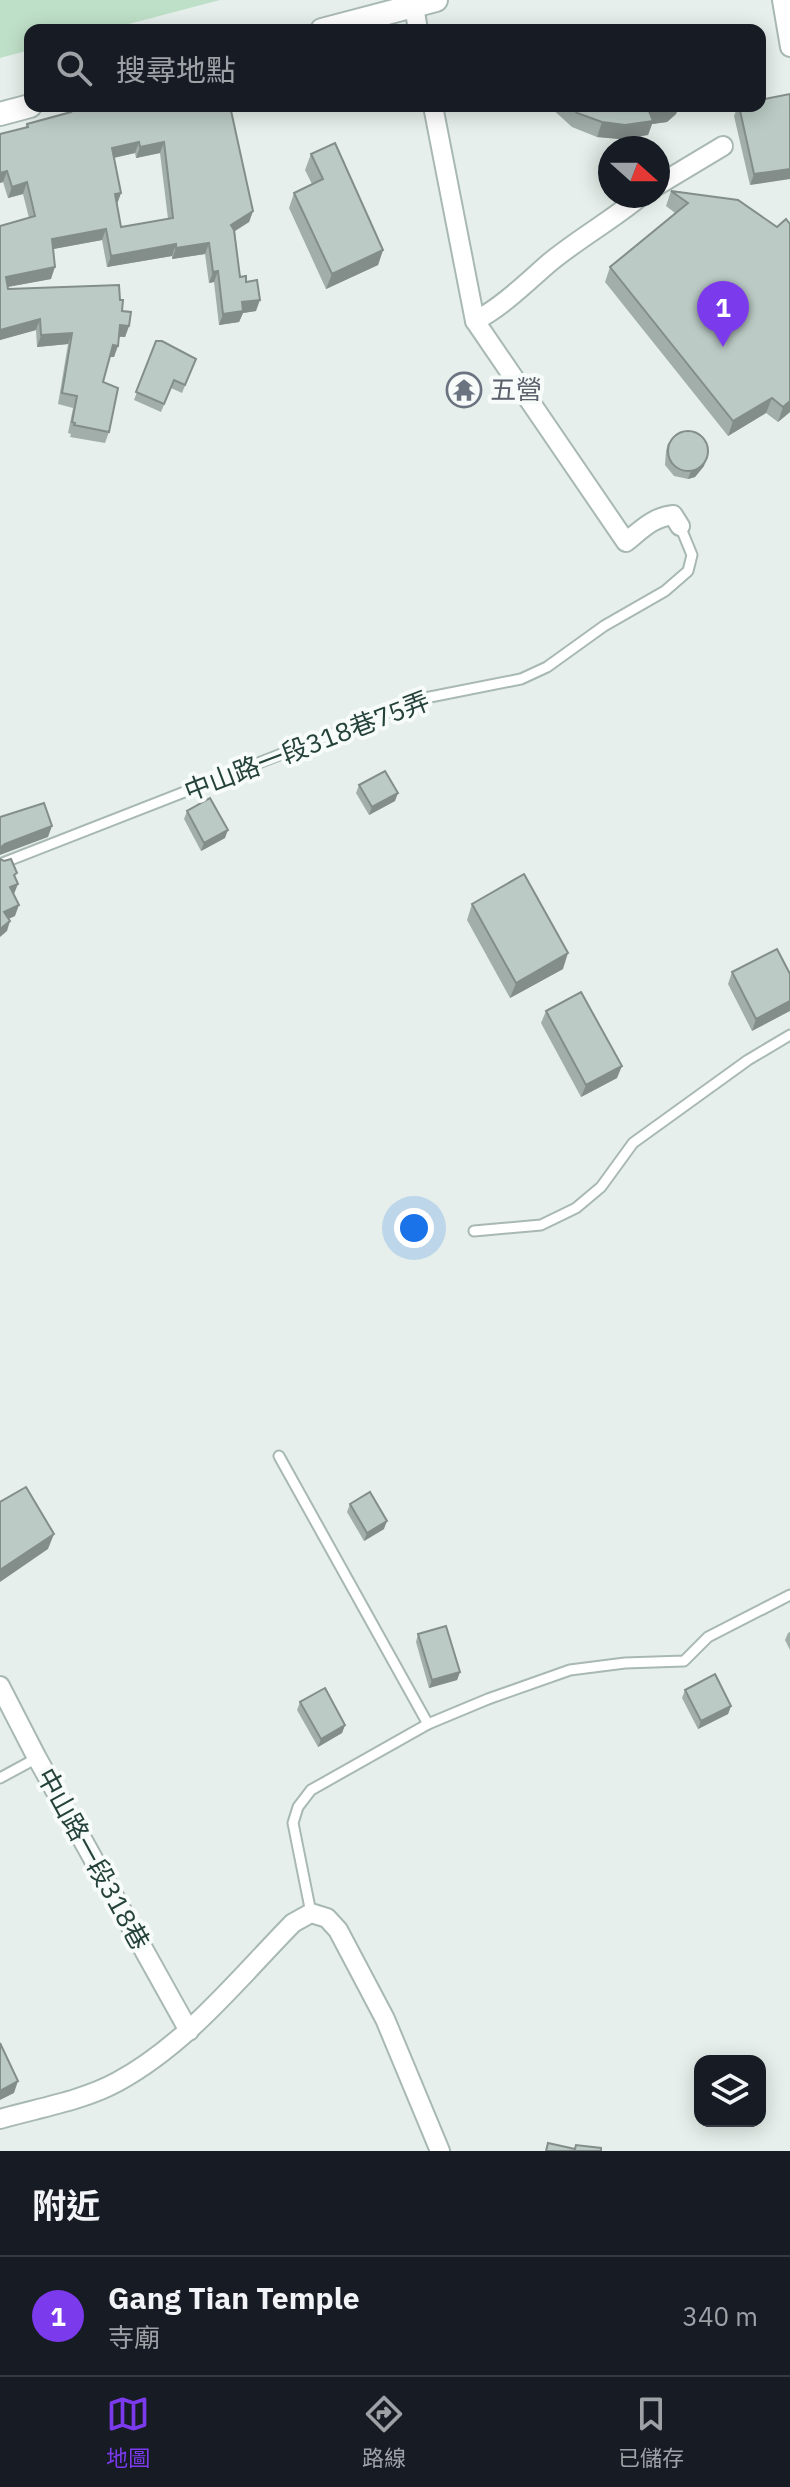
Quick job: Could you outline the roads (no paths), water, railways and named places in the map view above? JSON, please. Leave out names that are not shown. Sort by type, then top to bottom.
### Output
[{"type":"street","points":[[345,24],[436,0]]},
{"type":"street","points":[[782,0],[790,47]]},
{"type":"street","points":[[414,6],[417,24]]},
{"type":"street","points":[[0,114],[24,108]]},
{"type":"street","points":[[434,112],[475,321],[626,542],[663,516],[673,515],[680,526]]},
{"type":"street","points":[[670,178],[723,146]]},
{"type":"street","points":[[475,321],[492,312],[551,262],[626,208]]},
{"type":"street","name":"中山路一段318巷","points":[[0,1686],[189,2031]]},
{"type":"street","points":[[0,2119],[77,2097],[116,2082],[189,2031],[293,1923],[311,1913],[327,1918],[338,1930],[385,2019],[440,2151]]},
{"type":"lane","name":"中山路一段318巷75弄","points":[[0,864],[425,698],[521,679],[547,667],[604,626],[665,591],[688,571],[692,555],[680,526]]},
{"type":"lane","points":[[474,1231],[541,1225],[576,1208],[601,1187],[633,1143],[748,1060],[790,1035]]},
{"type":"lane","points":[[279,1456],[428,1724]]},
{"type":"lane","points":[[311,1913],[293,1823],[298,1807],[311,1790],[428,1724],[570,1670],[625,1663],[684,1661],[708,1637],[790,1595]]},
{"type":"lane","points":[[0,1778],[37,1758]]},
{"type":"place","name":"Gang Tian Temple","points":[[723,347]]},
{"type":"place","name":"五營","points":[[464,390]]}]
